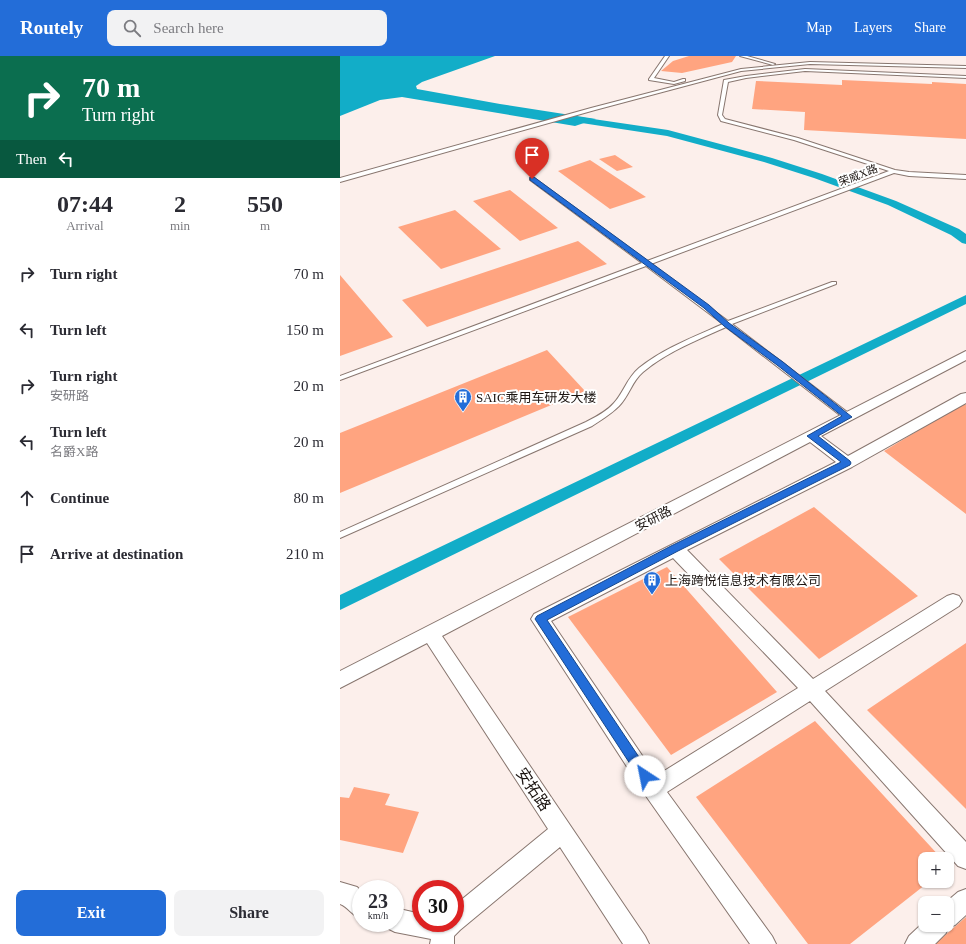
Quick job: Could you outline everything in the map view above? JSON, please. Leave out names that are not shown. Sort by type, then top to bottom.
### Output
[{"type":"street","name":"安研路","points":[[340,680],[966,356]]},
{"type":"street","points":[[764,944],[653,789],[540,619],[675,549],[847,463],[966,397]]},
{"type":"street","points":[[812,436],[847,463]]},
{"type":"street","points":[[675,549],[811,689],[966,858]]},
{"type":"street","points":[[653,789],[953,601]]},
{"type":"street","name":"安拓路","points":[[431,634],[637,944]]},
{"type":"street","points":[[464,915],[562,831]]},
{"type":"street","points":[[340,893],[349,895],[352,898]]},
{"type":"street","points":[[954,911],[966,900]]},
{"type":"street","points":[[916,944],[930,932]]},
{"type":"lane","points":[[667,56],[651,79],[674,82],[760,61]]},
{"type":"lane","points":[[742,56],[770,64],[827,60],[966,66]]},
{"type":"lane","points":[[340,180],[593,109],[746,69],[810,63],[966,66]]},
{"type":"lane","points":[[737,66],[746,69]]},
{"type":"lane","points":[[966,77],[805,70],[746,77],[726,81],[720,115],[723,120],[796,140],[894,171],[910,174],[966,177]]},
{"type":"lane","points":[[690,78],[697,82]]},
{"type":"lane","name":"荣威X路","points":[[340,378],[829,197],[894,171]]},
{"type":"lane","points":[[532,179],[706,307],[848,417]]},
{"type":"lane","points":[[340,535],[589,424],[617,404],[631,380],[641,370],[674,348],[726,324],[834,283]]},
{"type":"water","points":[[340,56],[495,56],[422,82],[416,86],[417,89],[596,119],[575,126],[402,97],[380,100],[340,116]]},
{"type":"building","points":[[689,56],[736,56],[732,62],[682,73],[661,71],[673,61]]},
{"type":"building","points":[[842,80],[966,84],[966,139],[804,130],[805,112],[752,109],[756,81],[842,85]]},
{"type":"building","points":[[615,155],[633,167],[617,171],[599,159]]},
{"type":"building","points":[[590,160],[646,197],[610,209],[558,171]]},
{"type":"building","points":[[510,190],[558,228],[520,241],[473,201]]},
{"type":"building","points":[[455,210],[501,249],[441,269],[398,227]]},
{"type":"building","points":[[578,241],[607,264],[427,327],[402,300]]},
{"type":"building","points":[[340,275],[393,337],[340,356]]},
{"type":"building","name":"SAIC乘用车研发大楼","points":[[547,350],[585,391],[340,493],[340,433]]},
{"type":"building","points":[[964,403],[966,405],[966,514],[884,451]]},
{"type":"building","points":[[814,507],[918,596],[819,659],[719,559]]},
{"type":"building","points":[[667,567],[777,692],[671,755],[568,617]]},
{"type":"building","points":[[966,643],[966,809],[867,710]]},
{"type":"building","points":[[815,721],[936,852],[918,852],[918,888],[921,888],[850,944],[808,944],[696,797]]},
{"type":"building","points":[[354,787],[390,794],[385,805],[419,812],[403,853],[340,840],[340,797],[349,798]]},
{"type":"building","points":[[966,917],[966,944],[935,944],[949,932],[954,932],[954,927]]},
{"type":"waterway","points":[[566,118],[668,133],[768,160],[818,176],[892,203],[955,232],[966,240]]},
{"type":"waterway","points":[[340,603],[966,299]]},
{"type":"place","name":"SAIC乘用车研发大楼","points":[[463,412]]},
{"type":"place","name":"上海跨悦信息技术有限公司","points":[[652,595]]},
{"type":"route","points":[[532,179],[706,307],[848,417],[812,436],[847,463],[675,549],[540,619],[645,776]]}]
